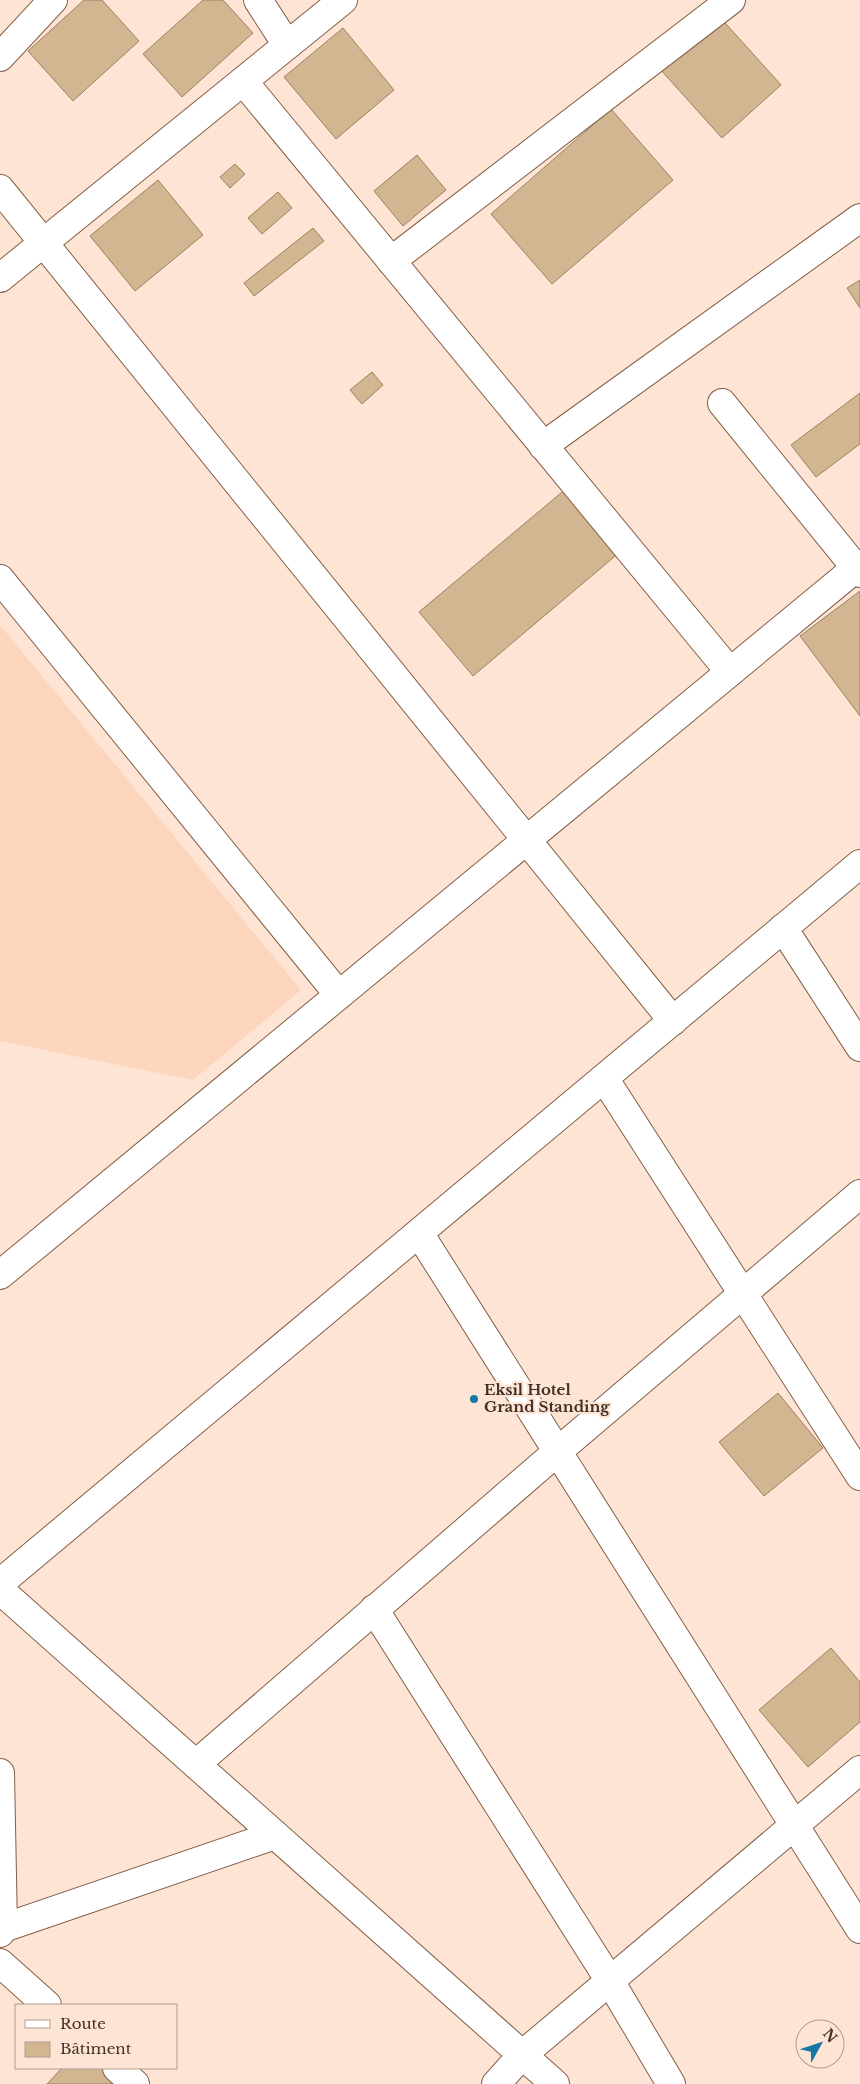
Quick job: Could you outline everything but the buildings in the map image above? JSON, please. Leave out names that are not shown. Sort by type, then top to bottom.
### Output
[{"type":"street","points":[[0,57],[53,0]]},
{"type":"street","points":[[258,0],[287,45]]},
{"type":"street","points":[[0,278],[343,0]]},
{"type":"street","points":[[391,261],[731,0]]},
{"type":"street","points":[[243,81],[730,672]]},
{"type":"street","points":[[0,189],[673,1021]]},
{"type":"street","points":[[543,446],[860,218]]},
{"type":"street","points":[[0,1275],[730,672],[858,570],[722,403]]},
{"type":"street","points":[[0,579],[340,995]]},
{"type":"street","points":[[0,1583],[860,864]]},
{"type":"street","points":[[783,928],[860,1046]]},
{"type":"street","points":[[604,1078],[860,1476]]},
{"type":"street","points":[[196,1764],[374,1609],[860,1194]]},
{"type":"street","points":[[419,1233],[860,1929]]},
{"type":"street","points":[[0,1590],[555,2084]]},
{"type":"street","points":[[374,1609],[610,1981],[671,2084]]},
{"type":"street","points":[[496,2084],[522,2054],[860,1770]]},
{"type":"street","points":[[0,1773],[1,1929],[275,1835]]},
{"type":"street","points":[[0,1963],[46,2004]]},
{"type":"street","points":[[118,2069],[136,2084]]},
{"type":"shaded area","points":[[0,625],[301,990],[193,1080],[0,1041]]},
{"type":"place","name":"Eksil Hotel Grand Standing","points":[[474,1399]]}]
